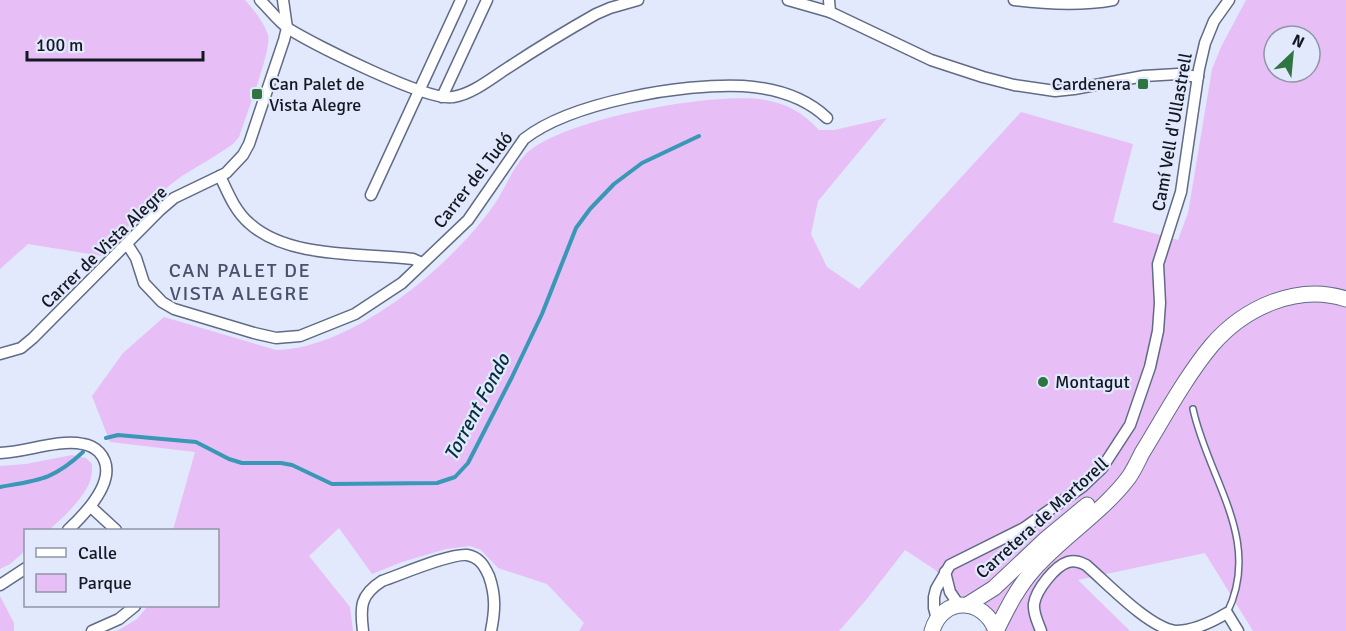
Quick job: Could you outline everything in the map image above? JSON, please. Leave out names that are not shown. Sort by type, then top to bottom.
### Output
[{"type":"main road","name":"Carretera de Martorell","points":[[996,631],[1023,582],[1129,477],[1140,456],[1211,346],[1237,322],[1286,297],[1317,294],[1346,299]]},
{"type":"main road","name":"Carretera de Martorell","points":[[934,625],[944,612],[963,605],[994,588],[1140,456]]},
{"type":"main road","name":"Carretera de Martorell","points":[[963,605],[982,611],[993,623],[996,631]]},
{"type":"street","points":[[260,0],[287,28],[331,51],[418,91],[452,98],[464,94],[596,14],[638,0]]},
{"type":"street","points":[[283,0],[287,28]]},
{"type":"street","points":[[371,195],[461,0]]},
{"type":"street","points":[[442,97],[487,0]]},
{"type":"street","points":[[788,0],[830,12],[931,60],[983,77],[1025,87],[1055,91],[1144,76],[1178,74],[1198,77]]},
{"type":"street","points":[[829,0],[830,12]]},
{"type":"street","points":[[1014,0],[1044,3],[1093,3],[1113,0]]},
{"type":"street","name":"Camí Vell d'Ullastrell","points":[[945,572],[953,561],[1024,528],[1082,486],[1102,468],[1130,425],[1150,367],[1158,331],[1160,303],[1158,264],[1181,192],[1205,43],[1214,21],[1229,0]]},
{"type":"street","name":"Carrer de Vista Alegre","points":[[0,354],[21,348],[33,338],[174,198],[220,176],[236,165],[249,144],[287,28]]},
{"type":"street","name":"Carrer del Tudó","points":[[127,244],[136,258],[144,283],[162,302],[174,309],[205,320],[276,338],[300,336],[355,315],[402,283],[468,220],[524,139],[551,122],[611,102],[695,88],[722,86],[744,86],[785,94],[815,108],[826,118]]},
{"type":"street","points":[[220,176],[239,213],[249,224],[277,242],[310,250],[413,259],[422,263]]},
{"type":"street","points":[[0,453],[69,443],[96,448],[106,464],[103,485],[91,507],[70,529]]},
{"type":"street","points":[[91,507],[114,529]]},
{"type":"street","points":[[363,631],[362,603],[375,586],[382,581],[448,558],[465,555],[479,560],[490,581],[495,602],[491,631]]},
{"type":"street","points":[[1041,631],[1035,616],[1036,595],[1040,587],[1062,564],[1076,561],[1086,565],[1146,617],[1164,629],[1187,631],[1197,629],[1227,613],[1238,631]]},
{"type":"street","points":[[0,585],[24,569]]},
{"type":"street","points":[[945,572],[950,592],[963,605]]},
{"type":"street","points":[[934,625],[934,597],[945,572]]},
{"type":"street","points":[[92,631],[119,619],[134,607]]},
{"type":"lane","points":[[1193,409],[1201,440],[1233,518],[1237,535],[1238,588],[1227,613]]},
{"type":"green space","points":[[0,0],[245,0],[258,16],[268,35],[266,55],[239,137],[234,143],[182,176],[160,194],[102,256],[28,244],[0,269]]},
{"type":"green space","points":[[1246,0],[1346,0],[1346,631],[1253,631],[1205,553],[1078,580],[1130,631],[984,631],[990,623],[934,569],[905,550],[839,631],[579,631],[584,623],[547,584],[498,568],[481,550],[470,546],[446,549],[372,574],[339,528],[309,556],[350,607],[353,631],[117,631],[137,619],[147,607],[219,607],[219,529],[173,529],[195,452],[110,442],[92,396],[123,353],[164,317],[276,350],[306,346],[337,335],[368,320],[398,300],[453,253],[494,205],[525,155],[543,142],[570,130],[603,119],[677,104],[742,98],[781,104],[795,110],[819,130],[834,130],[887,118],[818,201],[811,234],[827,267],[859,289],[1021,112],[1133,144],[1113,222],[1178,240],[1188,213],[1212,69]]},
{"type":"green space","points":[[72,455],[86,458],[92,464],[91,478],[85,492],[50,529],[24,529],[24,552],[0,569],[0,466],[26,464]]},
{"type":"green space","points":[[0,596],[14,623],[14,631],[0,631]]},
{"type":"waterway","name":"Torrent Fondo","points":[[106,438],[118,435],[196,442],[229,459],[242,463],[292,465],[332,484],[437,483],[455,477],[468,463],[512,377],[542,314],[576,228],[590,209],[614,184],[642,163],[699,136]]},
{"type":"waterway","name":"Torrent Fondo","points":[[0,487],[25,483],[54,474],[83,452]]},
{"type":"place","name":"Cardenera","points":[[1143,84]]},
{"type":"place","name":"Can Palet de Vista Alegre","points":[[257,94]]},
{"type":"place","name":"Montagut","points":[[1043,382]]},
{"type":"district","name":"CAN PALET DE VISTA ALEGRE","points":[[240,282]]}]
